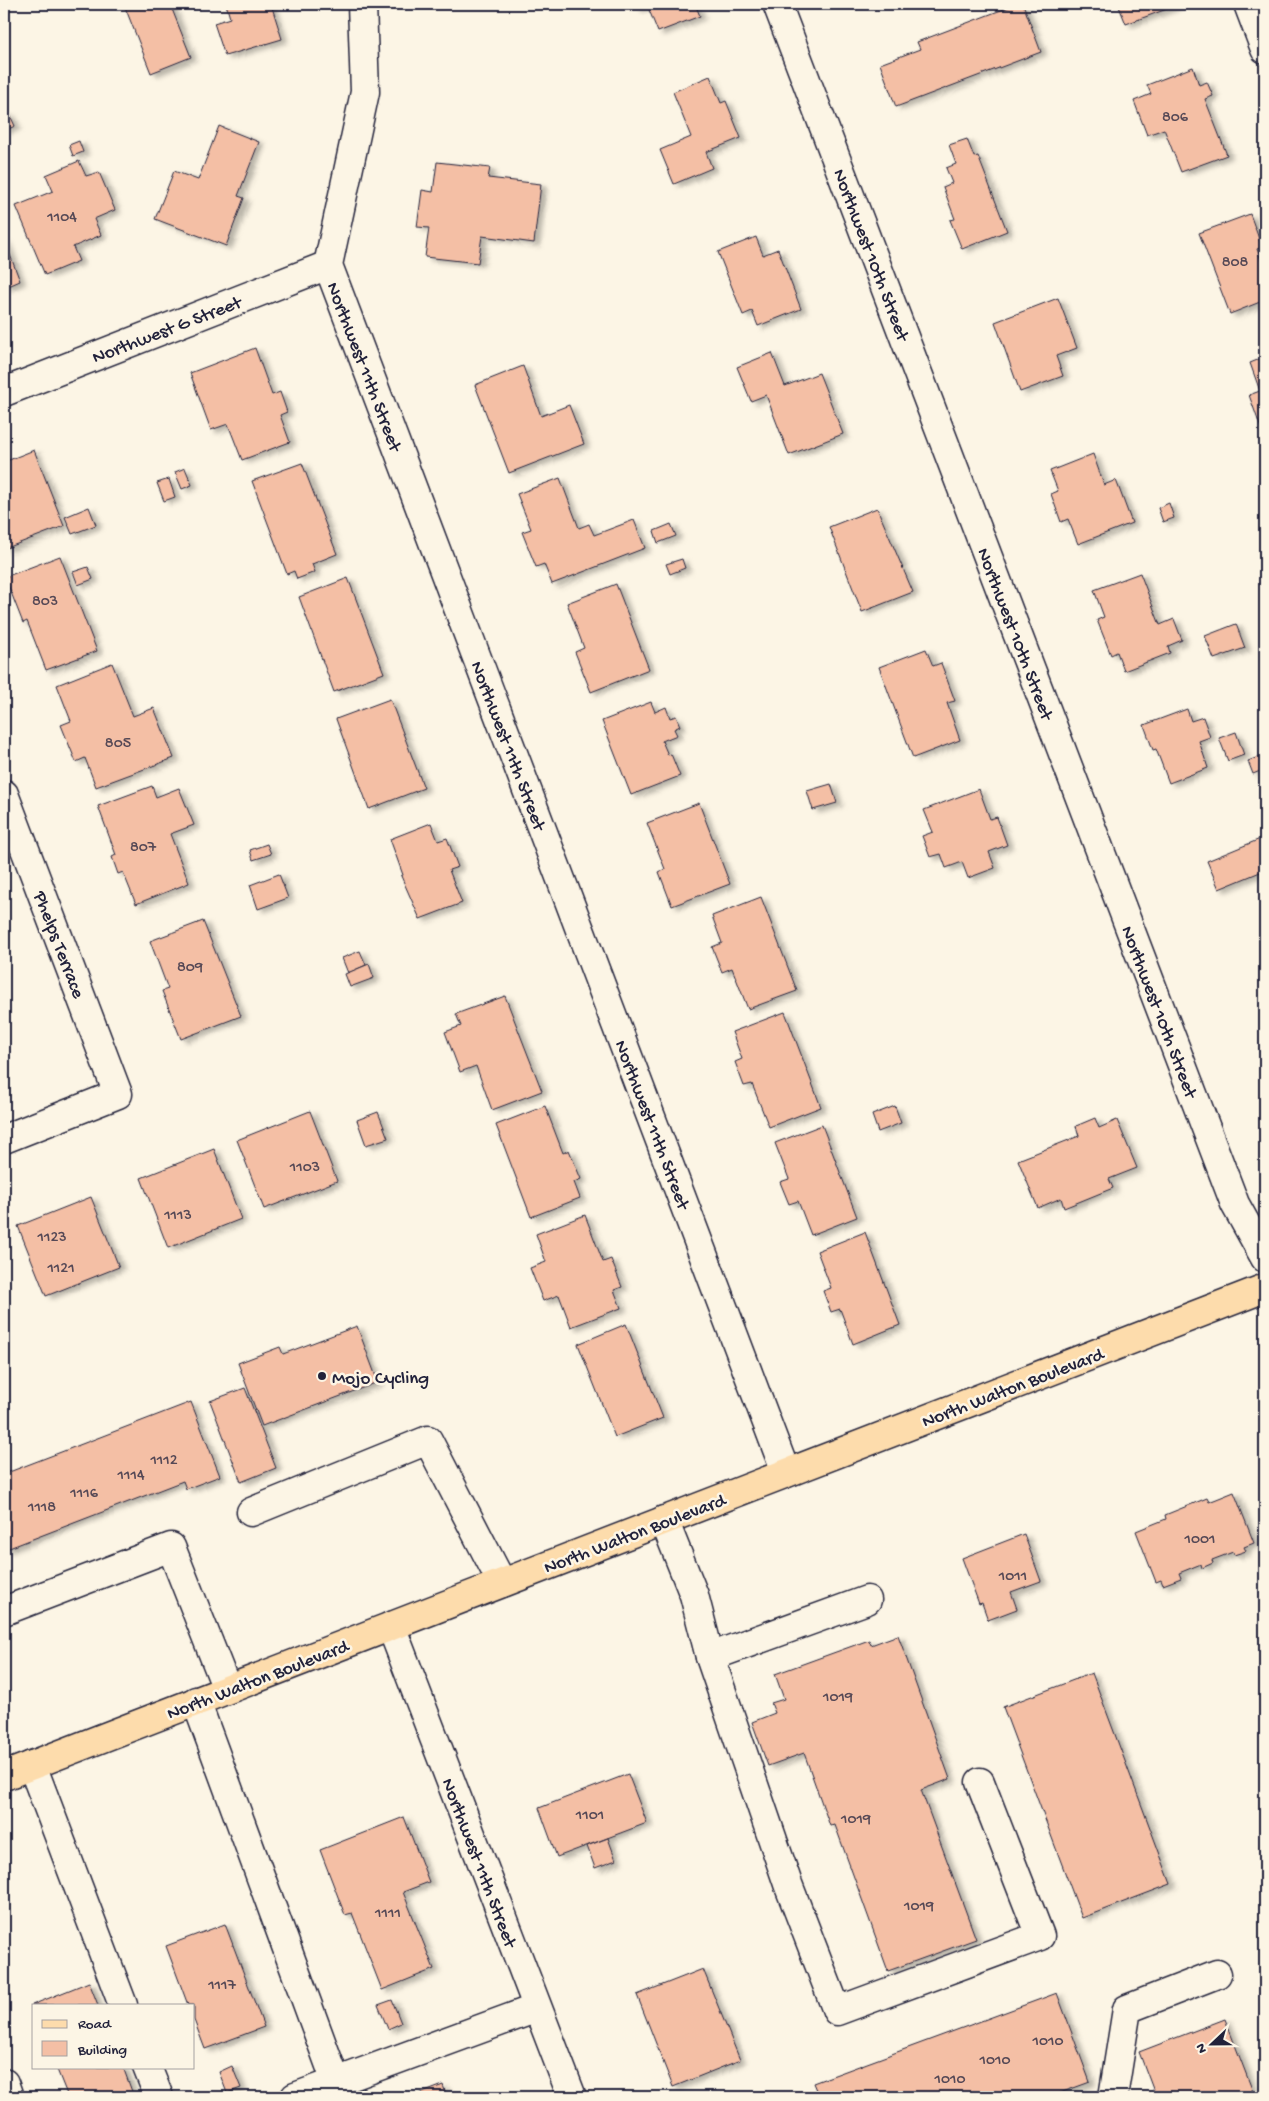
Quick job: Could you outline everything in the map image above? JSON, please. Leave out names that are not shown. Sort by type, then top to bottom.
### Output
[{"type":"main road","name":"North Walton Boulevard","points":[[4,1776],[1265,1288]]},
{"type":"street","name":"Northwest 11th Street","points":[[362,4],[366,92],[328,265],[786,1473]]},
{"type":"street","name":"Northwest 10th Street","points":[[777,4],[1235,1204],[1265,1258]]},
{"type":"street","points":[[1248,4],[1265,49]]},
{"type":"street","name":"Northwest G Street","points":[[4,392],[328,265]]},
{"type":"street","name":"Phelps Terrace","points":[[4,794],[118,1094],[4,1139]]},
{"type":"street","points":[[251,1512],[428,1440],[502,1583]]},
{"type":"street","points":[[664,1520],[694,1595],[710,1657],[788,1884],[837,2011],[1040,1936],[980,1782]]},
{"type":"street","points":[[4,1610],[171,1547],[227,1690]]},
{"type":"street","points":[[710,1657],[867,1600]]},
{"type":"street","name":"Northwest 11th Street","points":[[391,1626],[572,2097]]},
{"type":"street","points":[[196,1701],[336,2082]]},
{"type":"street","points":[[32,1765],[123,2004]]},
{"type":"street","points":[[1113,2097],[1127,2009],[1217,1974]]},
{"type":"street","points":[[295,2097],[537,2008]]},
{"type":"street","points":[[147,2068],[159,2097]]},
{"type":"street","points":[[4,2083],[9,2097]]},
{"type":"building","points":[[132,4],[170,4],[191,57],[151,73],[125,7]]},
{"type":"building","points":[[226,4],[271,4],[282,39],[225,56],[214,23],[230,18]]},
{"type":"building","points":[[635,4],[695,4],[700,16],[658,32],[647,5],[637,9]]},
{"type":"building","points":[[1017,4],[1023,4],[1041,52],[896,107],[880,64],[920,49],[917,42]]},
{"type":"building","points":[[1118,4],[1174,4],[1175,6],[1126,24]]},
{"type":"building","points":[[1193,67],[1199,85],[1207,82],[1213,96],[1205,99],[1227,155],[1181,172],[1164,129],[1147,135],[1134,101],[1151,94],[1147,85]]},
{"type":"building","points":[[710,76],[721,103],[726,101],[741,138],[706,152],[712,168],[674,184],[660,150],[691,137],[673,92]]},
{"type":"building","points":[[9,113],[15,126],[4,131],[4,115]]},
{"type":"building","points":[[219,126],[259,142],[238,196],[244,198],[226,246],[155,219],[174,171],[198,180]]},
{"type":"building","points":[[967,139],[974,157],[978,156],[1007,231],[962,249],[950,220],[955,219],[943,187],[952,183],[946,168],[956,164],[949,145]]},
{"type":"building","points":[[79,141],[83,152],[73,156],[69,145]]},
{"type":"building","points":[[79,161],[86,176],[99,172],[115,210],[94,219],[101,235],[73,247],[79,261],[45,275],[16,206],[53,191],[46,175]]},
{"type":"building","points":[[437,162],[490,168],[488,178],[541,184],[534,243],[482,236],[478,263],[425,257],[429,228],[417,227],[422,190],[433,192]]},
{"type":"building","points":[[1250,214],[1262,247],[1257,249],[1265,271],[1265,300],[1230,314],[1199,233]]},
{"type":"building","points":[[756,237],[763,255],[778,249],[801,309],[758,326],[752,311],[743,315],[718,252]]},
{"type":"building","points":[[4,239],[20,281],[4,288]]},
{"type":"building","points":[[1058,298],[1077,348],[1056,356],[1063,376],[1020,392],[995,322]]},
{"type":"building","points":[[255,348],[272,395],[280,392],[287,412],[280,415],[290,442],[242,460],[228,424],[211,430],[190,373]]},
{"type":"building","points":[[772,353],[785,386],[819,373],[843,434],[789,455],[766,395],[751,401],[737,367]]},
{"type":"building","points":[[1265,357],[1265,433],[1263,434],[1249,395],[1260,391],[1250,363]]},
{"type":"building","points":[[523,366],[541,416],[569,405],[584,444],[509,473],[475,385]]},
{"type":"building","points":[[34,450],[64,526],[4,549],[4,462]]},
{"type":"building","points":[[1093,454],[1104,485],[1116,480],[1132,523],[1078,544],[1068,519],[1061,522],[1051,494],[1058,491],[1050,471]]},
{"type":"building","points":[[302,463],[337,554],[312,564],[315,572],[297,579],[294,571],[287,574],[252,481]]},
{"type":"building","points":[[185,468],[192,485],[182,489],[175,472]]},
{"type":"building","points":[[560,478],[579,528],[589,524],[594,535],[634,520],[645,548],[552,584],[544,564],[536,567],[522,532],[531,529],[517,494]]},
{"type":"building","points":[[169,479],[175,497],[164,501],[157,483]]},
{"type":"building","points":[[1169,503],[1174,518],[1163,522],[1158,508]]},
{"type":"building","points":[[89,507],[96,525],[72,534],[65,517]]},
{"type":"building","points":[[877,508],[913,592],[862,612],[829,527]]},
{"type":"building","points":[[671,524],[676,536],[658,543],[654,531]]},
{"type":"building","points":[[60,556],[97,651],[46,670],[27,621],[23,623],[5,577]]},
{"type":"building","points":[[682,559],[685,568],[670,574],[666,564]]},
{"type":"building","points":[[88,567],[93,579],[78,585],[73,572]]},
{"type":"building","points":[[1140,573],[1160,625],[1174,619],[1182,640],[1168,646],[1170,653],[1124,671],[1117,652],[1111,655],[1097,620],[1104,617],[1094,590]]},
{"type":"building","points":[[348,578],[384,673],[334,692],[299,597]]},
{"type":"building","points":[[616,584],[649,669],[591,692],[575,652],[584,648],[567,603]]},
{"type":"building","points":[[1236,624],[1245,648],[1214,659],[1205,636]]},
{"type":"building","points":[[926,649],[933,666],[941,663],[955,701],[947,703],[960,740],[913,758],[879,667]]},
{"type":"building","points":[[112,663],[133,716],[154,708],[174,758],[96,787],[85,758],[76,762],[61,725],[71,721],[57,685]]},
{"type":"building","points":[[390,699],[424,788],[369,809],[336,719]]},
{"type":"building","points":[[651,702],[655,712],[666,707],[670,718],[676,716],[680,726],[674,729],[677,735],[662,741],[668,755],[671,754],[680,776],[631,795],[602,721]]},
{"type":"building","points":[[1187,709],[1191,721],[1203,717],[1210,737],[1199,741],[1208,768],[1169,783],[1156,749],[1153,750],[1144,725]]},
{"type":"building","points":[[1236,732],[1244,755],[1228,761],[1219,738]]},
{"type":"building","points":[[1261,756],[1265,769],[1253,774],[1248,761]]},
{"type":"building","points":[[831,784],[837,803],[813,810],[807,791]]},
{"type":"building","points":[[152,786],[156,797],[179,788],[194,825],[170,834],[189,883],[136,904],[123,872],[118,874],[112,857],[116,855],[98,806]]},
{"type":"building","points":[[979,789],[990,819],[997,817],[1007,845],[989,852],[995,868],[968,878],[962,862],[946,868],[941,854],[930,857],[922,836],[933,832],[924,810]]},
{"type":"building","points":[[699,803],[730,884],[672,906],[659,872],[665,869],[647,823]]},
{"type":"building","points":[[431,823],[438,841],[447,838],[458,867],[449,870],[462,903],[420,919],[401,876],[403,875],[390,839]]},
{"type":"building","points":[[1265,837],[1265,870],[1219,889],[1207,861]]},
{"type":"building","points":[[267,844],[271,854],[253,860],[250,850]]},
{"type":"building","points":[[279,874],[288,898],[258,909],[250,885]]},
{"type":"building","points":[[761,897],[797,991],[748,1009],[732,968],[722,972],[712,947],[722,943],[712,916]]},
{"type":"building","points":[[203,921],[241,1016],[181,1039],[162,991],[168,989],[150,941]]},
{"type":"building","points":[[360,951],[366,965],[348,973],[342,958]]},
{"type":"building","points":[[369,964],[374,978],[350,987],[345,974]]},
{"type":"building","points":[[505,996],[542,1091],[492,1110],[476,1066],[460,1072],[445,1032],[461,1026],[456,1014]]},
{"type":"building","points":[[785,1012],[821,1107],[769,1127],[752,1084],[744,1086],[735,1062],[742,1059],[732,1032]]},
{"type":"building","points":[[545,1106],[563,1153],[569,1150],[581,1179],[574,1182],[580,1198],[531,1217],[496,1125]]},
{"type":"building","points":[[895,1106],[901,1123],[878,1132],[872,1115]]},
{"type":"building","points":[[310,1111],[337,1181],[264,1209],[237,1140]]},
{"type":"building","points":[[378,1112],[388,1138],[366,1145],[357,1120]]},
{"type":"building","points":[[1095,1118],[1099,1128],[1117,1120],[1137,1168],[1109,1179],[1113,1188],[1064,1208],[1061,1198],[1038,1208],[1018,1160],[1079,1136],[1076,1126]]},
{"type":"building","points":[[822,1125],[857,1217],[811,1235],[798,1201],[789,1204],[780,1182],[789,1179],[775,1143]]},
{"type":"building","points":[[214,1149],[241,1219],[168,1248],[141,1178]]},
{"type":"building","points":[[91,1197],[119,1267],[46,1296],[18,1226]]},
{"type":"building","points":[[585,1215],[603,1262],[611,1259],[622,1287],[614,1290],[621,1308],[571,1327],[559,1295],[543,1301],[530,1268],[546,1262],[536,1234]]},
{"type":"building","points":[[865,1232],[900,1325],[853,1344],[840,1309],[831,1312],[823,1291],[831,1288],[817,1251]]},
{"type":"building","points":[[626,1324],[663,1418],[615,1437],[578,1344]]},
{"type":"building","points":[[357,1326],[378,1382],[262,1426],[238,1363],[280,1347],[283,1354]]},
{"type":"building","points":[[245,1388],[276,1468],[241,1482],[210,1401]]},
{"type":"building","points":[[191,1402],[220,1476],[186,1489],[183,1481],[4,1550],[4,1474]]},
{"type":"building","points":[[1234,1492],[1254,1543],[1244,1547],[1246,1551],[1234,1555],[1233,1552],[1212,1560],[1213,1563],[1202,1568],[1201,1564],[1179,1573],[1181,1578],[1163,1585],[1161,1580],[1156,1582],[1136,1531],[1166,1519],[1165,1515],[1207,1498],[1209,1502]]},
{"type":"building","points":[[1024,1534],[1041,1581],[1011,1592],[1017,1609],[988,1620],[982,1603],[979,1604],[962,1558]]},
{"type":"building","points":[[898,1635],[950,1779],[921,1790],[976,1939],[888,1971],[835,1825],[830,1826],[804,1753],[768,1766],[752,1722],[775,1713],[771,1703],[784,1699],[775,1674],[869,1640],[871,1645]]},
{"type":"building","points":[[1092,1673],[1171,1884],[1082,1918],[1003,1707]]},
{"type":"building","points":[[628,1774],[647,1823],[557,1857],[539,1808]]},
{"type":"building","points":[[404,1817],[429,1882],[403,1892],[434,1969],[382,1990],[352,1913],[345,1915],[320,1850]]},
{"type":"building","points":[[608,1838],[616,1860],[595,1868],[587,1846]]},
{"type":"building","points":[[225,1924],[264,2027],[205,2049],[195,2023],[195,2004],[188,2004],[166,1946]]},
{"type":"building","points":[[703,1969],[740,2060],[673,2087],[637,1995]]},
{"type":"building","points":[[89,1982],[98,2004],[34,2004]]},
{"type":"building","points":[[1057,1993],[1090,2082],[1049,2097],[819,2097],[813,2083]]},
{"type":"building","points":[[392,2000],[401,2023],[388,2029],[378,2005]]},
{"type":"building","points":[[1225,2019],[1255,2097],[1156,2097],[1139,2052]]},
{"type":"building","points":[[232,2066],[241,2088],[227,2093],[219,2072]]},
{"type":"building","points":[[56,2068],[123,2068],[134,2097],[68,2097]]},
{"type":"building","points":[[443,2085],[447,2097],[412,2097]]},
{"type":"place","name":"Mojo Cycling","points":[[322,1376]]}]
